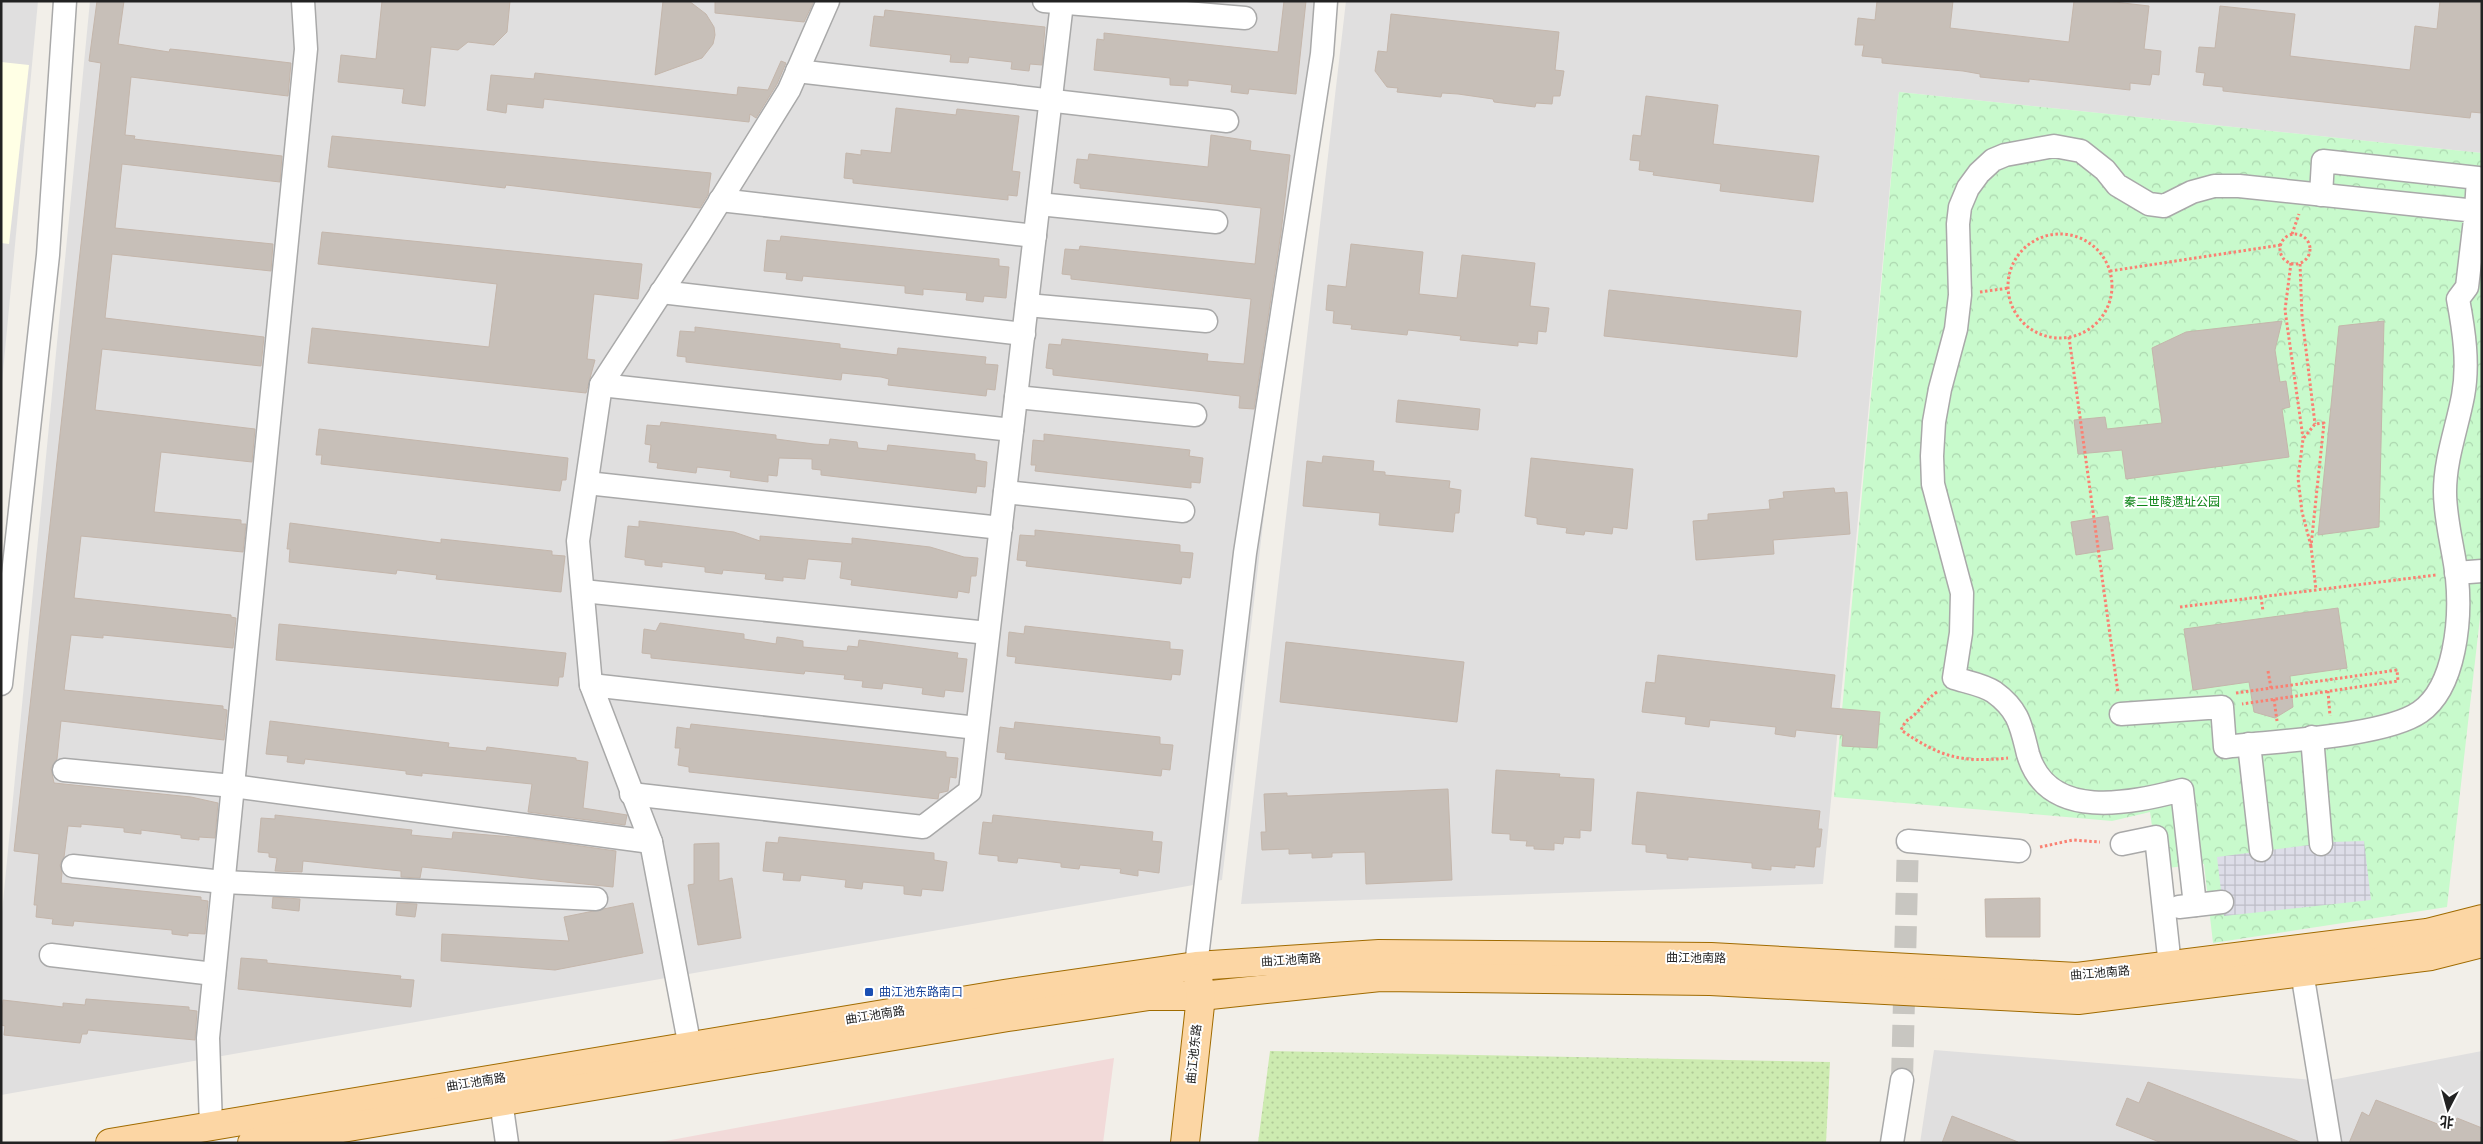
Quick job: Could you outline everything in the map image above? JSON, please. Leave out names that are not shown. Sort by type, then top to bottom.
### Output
[{"type":"main road","name":"曲江池南路","points":[[252,1143],[501,1101],[692,1057],[1004,994],[1196,966],[1379,954],[1711,957],[2077,977],[2427,933],[2482,919]]},
{"type":"main road","name":"曲江池南路","points":[[110,1143],[211,1126],[692,1057],[1149,996],[1201,996],[1380,977],[1710,981],[2078,1000],[2431,956],[2482,943]]},
{"type":"main road","name":"曲江池东路","points":[[1185,1143],[1201,996],[1196,966]]},
{"type":"street","points":[[1,684],[48,255],[64,1]]},
{"type":"street","points":[[211,1126],[208,1038],[306,49],[303,1]]},
{"type":"street","points":[[692,1057],[651,842],[631,794],[591,685],[578,541],[601,385],[789,90],[828,1]]},
{"type":"street","points":[[1196,966],[1245,553],[1322,54],[1326,1]]},
{"type":"street","points":[[631,794],[923,827],[970,791],[1051,101],[1053,2],[1245,18]]},
{"type":"street","points":[[797,71],[1227,121]]},
{"type":"street","points":[[2195,905],[2185,831],[2182,790],[2124,803],[2109,804],[2073,800],[2052,789],[2037,773],[2028,755],[2020,723],[2008,704],[1993,690],[1954,678],[1961,634],[1962,593],[1933,484],[1932,456],[1938,397],[1956,329],[1960,295],[1958,224],[1960,207],[1968,188],[1979,173],[1993,160],[2005,155],[2054,146],[2069,147],[2081,151],[2105,170],[2117,185],[2132,196],[2149,204],[2164,206],[2192,192],[2214,186],[2239,186],[2476,211]]},
{"type":"street","points":[[2120,714],[2228,700],[2225,747],[2362,731],[2406,719],[2422,711],[2440,689],[2449,670],[2458,613],[2456,573],[2445,492],[2448,461],[2463,395],[2465,336],[2458,299],[2466,287],[2476,211],[2478,178],[2323,161],[2321,195]]},
{"type":"street","points":[[720,200],[1035,236]]},
{"type":"street","points":[[1039,204],[1216,222]]},
{"type":"street","points":[[661,292],[1024,334]]},
{"type":"street","points":[[1027,305],[1206,321]]},
{"type":"street","points":[[601,385],[1012,430]]},
{"type":"street","points":[[1016,397],[1195,415]]},
{"type":"street","points":[[587,483],[1001,528]]},
{"type":"street","points":[[1005,492],[1183,511]]},
{"type":"street","points":[[2456,573],[2482,571]]},
{"type":"street","points":[[583,591],[988,633]]},
{"type":"street","points":[[591,685],[977,728]]},
{"type":"street","points":[[2312,737],[2322,844]]},
{"type":"street","points":[[2249,744],[2261,850]]},
{"type":"street","points":[[64,770],[233,786],[651,842]]},
{"type":"street","points":[[2122,844],[2185,831]]},
{"type":"street","points":[[2156,837],[2170,966]]},
{"type":"street","points":[[1908,841],[2019,850]]},
{"type":"street","points":[[73,866],[223,882],[596,898]]},
{"type":"street","points":[[2164,909],[2222,902]]},
{"type":"street","points":[[51,955],[214,974]]},
{"type":"street","points":[[2302,972],[2330,1143]]},
{"type":"street","points":[[1892,1143],[1902,1080]]},
{"type":"street","points":[[501,1101],[507,1143]]},
{"type":"path","points":[[2055,234],[2073,236],[2089,243],[2102,255],[2110,272],[2112,288],[2108,305],[2100,320],[2086,331],[2069,337],[2052,337],[2036,332],[2023,322],[2013,309],[2009,276],[2015,260],[2025,248],[2039,239],[2055,234]]},
{"type":"path","points":[[2292,234],[2306,238],[2310,252],[2308,257],[2300,264],[2290,263],[2282,257],[2280,245],[2284,238],[2292,234]]},
{"type":"path","points":[[2110,272],[2280,245]]},
{"type":"path","points":[[2290,263],[2285,310],[2303,438],[2298,478],[2302,512],[2311,546],[2316,590]]},
{"type":"path","points":[[2300,264],[2302,318],[2315,424]]},
{"type":"path","points":[[1960,295],[2009,288]]},
{"type":"path","points":[[2069,337],[2120,714]]},
{"type":"path","points":[[2303,438],[2315,424],[2324,423],[2311,546]]},
{"type":"path","points":[[2180,607],[2456,573]]},
{"type":"path","points":[[2261,597],[2263,611]]},
{"type":"path","points":[[2397,670],[2398,681],[2228,700],[2270,688],[2397,670]]},
{"type":"path","points":[[2268,671],[2270,688]]},
{"type":"path","points":[[1954,678],[1924,702],[1917,713],[1906,719],[1901,730],[1930,749],[1956,759],[1979,760],[2028,755]]},
{"type":"path","points":[[2019,850],[2073,840],[2122,844]]},
{"type":"shaded area","points":[[1,1],[38,1],[1,393]]},
{"type":"shaded area","points":[[90,1],[1323,1],[1222,880],[1,1095],[1,923]]},
{"type":"shaded area","points":[[1346,1],[2482,1],[2482,153],[1899,92],[1823,884],[1241,904]]},
{"type":"shaded area","points":[[1,62],[29,65],[9,244],[1,243]]},
{"type":"shaded area","points":[[2364,841],[2371,900],[2224,916],[2217,857],[2332,842]]},
{"type":"shaded area","points":[[1934,1050],[2326,1081],[2482,1051],[2482,1143],[1920,1143]]},
{"type":"shaded area","points":[[1114,1058],[1103,1143],[655,1143]]},
{"type":"green space","name":"秦二世陵遗址公园","points":[[1899,92],[2482,153],[2482,600],[2447,907],[2213,943],[2204,864],[2158,869],[2150,812],[2112,821],[1834,797]]},
{"type":"green space","points":[[1270,1051],[1830,1062],[1826,1143],[1258,1143]]},
{"type":"building","points":[[97,1],[124,1],[118,44],[169,52],[170,49],[291,63],[288,96],[131,77],[125,135],[135,136],[134,139],[282,156],[280,182],[122,164],[115,228],[273,244],[271,271],[112,254],[105,318],[264,337],[261,366],[102,349],[95,410],[255,429],[252,462],[161,452],[154,512],[241,520],[241,524],[246,524],[243,552],[81,536],[74,598],[231,615],[231,617],[236,618],[233,648],[103,635],[103,638],[71,635],[64,690],[223,706],[223,709],[227,710],[224,740],[61,721],[57,759],[51,768],[54,783],[191,797],[218,803],[215,838],[199,837],[199,840],[181,838],[181,835],[141,830],[141,834],[124,832],[124,828],[81,824],[81,827],[68,826],[64,857],[60,865],[62,873],[61,883],[201,897],[201,900],[208,901],[205,934],[188,933],[188,936],[172,934],[172,930],[74,921],[73,926],[52,924],[53,919],[36,917],[37,905],[34,905],[39,854],[14,851],[101,63],[89,61]]},
{"type":"building","points":[[382,1],[510,1],[507,32],[494,45],[468,42],[458,50],[431,47],[425,106],[402,103],[404,89],[338,82],[341,55],[376,59]]},
{"type":"building","points":[[663,1],[689,1],[706,14],[714,27],[715,35],[713,44],[702,58],[655,75]]},
{"type":"building","points":[[715,1],[814,1],[804,22],[715,13]]},
{"type":"building","points":[[1284,1],[1306,1],[1296,94],[1249,89],[1248,94],[1231,92],[1232,85],[1188,80],[1188,86],[1170,85],[1170,78],[1094,70],[1097,39],[1104,40],[1104,33],[1278,52]]},
{"type":"building","points":[[1877,1],[1953,1],[1950,28],[2069,42],[2074,1],[2106,1],[2149,6],[2144,49],[2161,51],[2159,75],[2152,74],[2150,85],[2130,83],[2130,90],[2029,79],[2029,82],[1980,77],[1980,74],[1963,71],[1882,63],[1882,58],[1862,56],[1864,45],[1855,45],[1858,18],[1875,20]]},
{"type":"building","points":[[2440,1],[2482,1],[2482,113],[2471,112],[2470,118],[2223,91],[2223,87],[2203,85],[2205,73],[2196,72],[2199,47],[2215,48],[2220,6],[2295,14],[2290,56],[2410,70],[2415,26],[2437,29]]},
{"type":"building","points":[[885,10],[1045,27],[1042,65],[1030,64],[1029,71],[1011,69],[1012,62],[969,57],[968,63],[950,62],[951,55],[870,46],[874,16],[884,17]]},
{"type":"building","points":[[1391,14],[1559,32],[1555,70],[1564,71],[1560,96],[1553,96],[1552,104],[1536,103],[1535,107],[1494,102],[1493,99],[1458,94],[1442,93],[1441,97],[1397,92],[1398,88],[1387,87],[1375,71],[1378,51],[1387,52]]},
{"type":"building","points":[[781,61],[786,63],[777,84],[756,118],[750,114],[749,122],[544,99],[543,108],[507,104],[506,113],[487,110],[491,75],[534,79],[535,73],[737,95],[738,87],[768,90]]},
{"type":"building","points":[[1646,96],[1718,105],[1713,144],[1819,156],[1813,202],[1720,191],[1721,184],[1653,175],[1654,172],[1639,170],[1640,161],[1630,160],[1633,135],[1641,136]]},
{"type":"building","points":[[896,108],[956,115],[957,109],[1019,116],[1012,171],[1020,172],[1017,196],[1008,195],[1008,200],[853,183],[853,179],[844,178],[846,153],[861,155],[861,150],[891,153]]},
{"type":"building","points":[[1211,135],[1251,141],[1250,150],[1290,155],[1281,233],[1254,409],[1239,408],[1240,396],[1053,375],[1053,369],[1046,368],[1049,344],[1061,345],[1062,339],[1208,354],[1207,361],[1244,364],[1251,299],[1071,279],[1071,275],[1062,274],[1065,249],[1079,250],[1080,246],[1255,264],[1261,208],[1080,188],[1080,184],[1074,183],[1077,159],[1088,160],[1089,154],[1208,167]]},
{"type":"building","points":[[332,136],[711,173],[708,195],[700,208],[506,185],[505,188],[328,167]]},
{"type":"building","points":[[322,232],[642,264],[638,299],[594,294],[587,359],[595,360],[586,393],[308,363],[312,328],[489,347],[497,284],[318,264]]},
{"type":"building","points":[[781,236],[999,259],[999,266],[1009,267],[1006,298],[984,296],[983,302],[966,300],[967,293],[923,289],[923,295],[905,293],[905,286],[803,276],[802,281],[786,279],[787,273],[764,271],[767,240],[780,241]]},
{"type":"building","points":[[1351,244],[1423,252],[1419,294],[1457,298],[1462,255],[1535,263],[1530,306],[1549,308],[1546,332],[1538,331],[1537,344],[1518,342],[1518,346],[1460,340],[1461,336],[1408,330],[1407,335],[1351,329],[1352,325],[1333,323],[1334,311],[1326,310],[1328,285],[1346,287]]},
{"type":"building","points":[[1609,290],[1801,311],[1797,357],[1604,336]]},
{"type":"building","points":[[2282,321],[2275,350],[2280,382],[2286,381],[2290,407],[2282,409],[2289,457],[2126,479],[2122,450],[2078,454],[2074,420],[2105,417],[2107,429],[2162,423],[2152,348],[2186,332]]},
{"type":"building","points":[[2384,321],[2379,527],[2318,535],[2339,326]]},
{"type":"building","points":[[695,327],[840,344],[840,348],[897,355],[898,348],[986,357],[985,364],[998,365],[995,390],[987,389],[986,396],[888,385],[889,379],[881,377],[842,373],[841,380],[686,362],[686,357],[677,356],[680,331],[695,332]]},
{"type":"building","points":[[1398,400],[1480,409],[1478,430],[1396,422]]},
{"type":"building","points":[[661,422],[776,435],[776,439],[814,444],[829,445],[830,439],[857,442],[858,448],[887,451],[888,445],[975,454],[975,460],[987,462],[985,487],[977,486],[976,493],[821,475],[821,470],[812,469],[812,459],[779,458],[777,476],[768,475],[768,482],[730,477],[731,471],[697,467],[696,473],[657,468],[658,463],[649,462],[651,445],[645,444],[647,425],[660,426]]},
{"type":"building","points":[[319,429],[568,458],[566,480],[562,480],[560,491],[321,464],[322,455],[316,455]]},
{"type":"building","points":[[1044,434],[1190,450],[1189,456],[1203,458],[1200,483],[1191,482],[1191,488],[1035,471],[1036,465],[1031,465],[1033,440],[1044,441]]},
{"type":"building","points":[[1323,456],[1374,461],[1373,471],[1385,472],[1385,475],[1450,481],[1449,488],[1461,490],[1459,513],[1455,513],[1453,532],[1379,525],[1380,513],[1303,506],[1307,461],[1322,463]]},
{"type":"building","points":[[1531,458],[1633,469],[1627,529],[1613,527],[1612,534],[1585,531],[1584,535],[1566,533],[1567,528],[1537,524],[1537,518],[1525,516]]},
{"type":"building","points":[[1834,488],[1835,493],[1847,492],[1850,534],[1773,540],[1774,554],[1696,560],[1693,521],[1708,520],[1708,514],[1770,509],[1769,500],[1784,498],[1783,492]]},
{"type":"building","points":[[2108,516],[2113,549],[2076,555],[2071,522]]},
{"type":"building","points":[[639,521],[734,532],[760,541],[760,536],[852,544],[852,538],[930,547],[964,557],[978,558],[976,576],[971,576],[969,593],[958,591],[957,598],[851,585],[852,580],[840,578],[842,562],[808,559],[805,579],[783,577],[783,581],[765,579],[766,574],[723,570],[722,574],[705,572],[705,567],[662,562],[662,567],[645,565],[645,560],[625,557],[628,526],[639,527]]},
{"type":"building","points":[[290,523],[441,543],[441,539],[552,551],[552,555],[565,556],[561,592],[436,579],[437,575],[397,570],[396,574],[289,562],[290,549],[287,549]]},
{"type":"building","points":[[1035,530],[1180,545],[1180,552],[1193,553],[1190,578],[1182,577],[1181,584],[1026,566],[1027,561],[1017,560],[1020,535],[1035,536]]},
{"type":"building","points":[[2338,608],[2347,668],[2290,676],[2293,707],[2275,718],[2254,712],[2249,682],[2193,690],[2184,629]]},
{"type":"building","points":[[660,623],[744,634],[744,639],[776,644],[777,637],[803,641],[803,647],[847,651],[848,646],[858,647],[859,640],[958,653],[957,658],[967,659],[963,692],[945,690],[944,697],[922,694],[923,688],[883,683],[882,689],[862,687],[863,681],[844,679],[845,675],[805,671],[804,674],[651,658],[651,654],[642,653],[644,629],[656,631]]},
{"type":"building","points":[[279,624],[566,653],[563,677],[559,677],[558,686],[276,660]]},
{"type":"building","points":[[1025,626],[1170,642],[1170,649],[1183,650],[1180,675],[1172,674],[1171,680],[1015,663],[1016,657],[1007,656],[1009,632],[1024,634]]},
{"type":"building","points":[[1286,642],[1464,662],[1457,722],[1280,702]]},
{"type":"building","points":[[1658,655],[1835,675],[1831,708],[1880,712],[1877,748],[1842,746],[1843,735],[1796,730],[1795,737],[1775,734],[1776,727],[1710,720],[1709,727],[1685,724],[1686,717],[1642,712],[1646,682],[1655,683]]},
{"type":"building","points":[[270,721],[449,743],[448,747],[486,751],[487,747],[576,758],[576,760],[588,762],[583,808],[627,815],[625,825],[528,812],[532,784],[422,773],[422,776],[406,774],[406,771],[305,759],[304,764],[287,762],[288,756],[266,754]]},
{"type":"building","points":[[1015,722],[1160,737],[1160,744],[1173,745],[1170,770],[1162,769],[1161,776],[1005,759],[1006,753],[997,752],[1000,727],[1014,729]]},
{"type":"building","points":[[691,724],[946,752],[946,757],[958,758],[956,778],[950,777],[948,791],[939,793],[938,799],[689,772],[689,767],[678,765],[680,748],[675,748],[677,727],[690,729]]},
{"type":"building","points":[[1496,770],[1560,774],[1559,777],[1594,779],[1591,831],[1580,830],[1580,838],[1564,837],[1563,844],[1554,843],[1554,850],[1534,849],[1534,846],[1526,846],[1527,841],[1510,840],[1510,834],[1492,833]]},
{"type":"building","points":[[1448,789],[1452,880],[1366,884],[1365,852],[1332,853],[1332,857],[1312,858],[1312,853],[1289,854],[1289,849],[1262,850],[1261,832],[1266,832],[1264,794],[1287,793],[1287,796]]},
{"type":"building","points":[[1637,792],[1820,811],[1818,829],[1822,829],[1820,847],[1816,847],[1814,867],[1795,865],[1795,868],[1771,866],[1771,870],[1752,868],[1752,863],[1688,857],[1688,860],[1667,858],[1667,854],[1646,852],[1646,845],[1632,844]]},
{"type":"building","points":[[275,815],[412,830],[411,835],[452,839],[453,832],[524,838],[616,851],[613,887],[422,867],[420,878],[401,877],[401,871],[303,861],[302,872],[275,871],[277,858],[269,857],[269,853],[258,852],[261,818],[275,819]]},
{"type":"building","points":[[993,815],[1153,832],[1152,841],[1162,842],[1159,873],[1138,870],[1138,876],[1120,873],[1121,869],[1080,865],[1079,869],[1061,867],[1061,863],[1018,858],[1017,863],[998,861],[998,856],[979,854],[983,822],[992,823]]},
{"type":"building","points":[[779,837],[934,853],[934,860],[947,862],[943,891],[922,889],[921,896],[904,894],[904,886],[863,882],[862,889],[845,887],[846,880],[801,875],[800,881],[783,880],[784,873],[763,871],[766,842],[778,843]]},
{"type":"building","points":[[719,843],[719,881],[732,878],[741,938],[698,945],[688,885],[694,884],[694,844]]},
{"type":"building","points":[[273,897],[300,899],[299,911],[272,908]]},
{"type":"building","points":[[2040,898],[2040,937],[1986,937],[1985,899]]},
{"type":"building","points":[[397,903],[417,904],[415,917],[396,915]]},
{"type":"building","points":[[633,903],[643,953],[555,970],[441,961],[442,934],[569,941],[564,917]]},
{"type":"building","points":[[241,958],[267,960],[267,963],[401,976],[400,979],[414,980],[411,1007],[238,989]]},
{"type":"building","points":[[86,999],[189,1007],[189,1010],[197,1011],[195,1040],[88,1030],[87,1034],[82,1034],[80,1043],[4,1035],[5,1026],[1,1025],[3,1000],[63,1007],[63,1003],[85,1005]]},
{"type":"building","points":[[2148,1082],[2300,1143],[2162,1143],[2116,1125],[2127,1098],[2139,1103]]},
{"type":"building","points":[[2376,1100],[2453,1130],[2457,1118],[2482,1128],[2482,1143],[2349,1143],[2362,1112],[2369,1116]]},
{"type":"building","points":[[1952,1116],[2018,1142],[2018,1143],[1942,1143]]},
{"type":"tunnel","points":[[1902,1080],[1908,841]]},
{"type":"place","name":"曲江池东路南口","points":[[869,992]]}]
